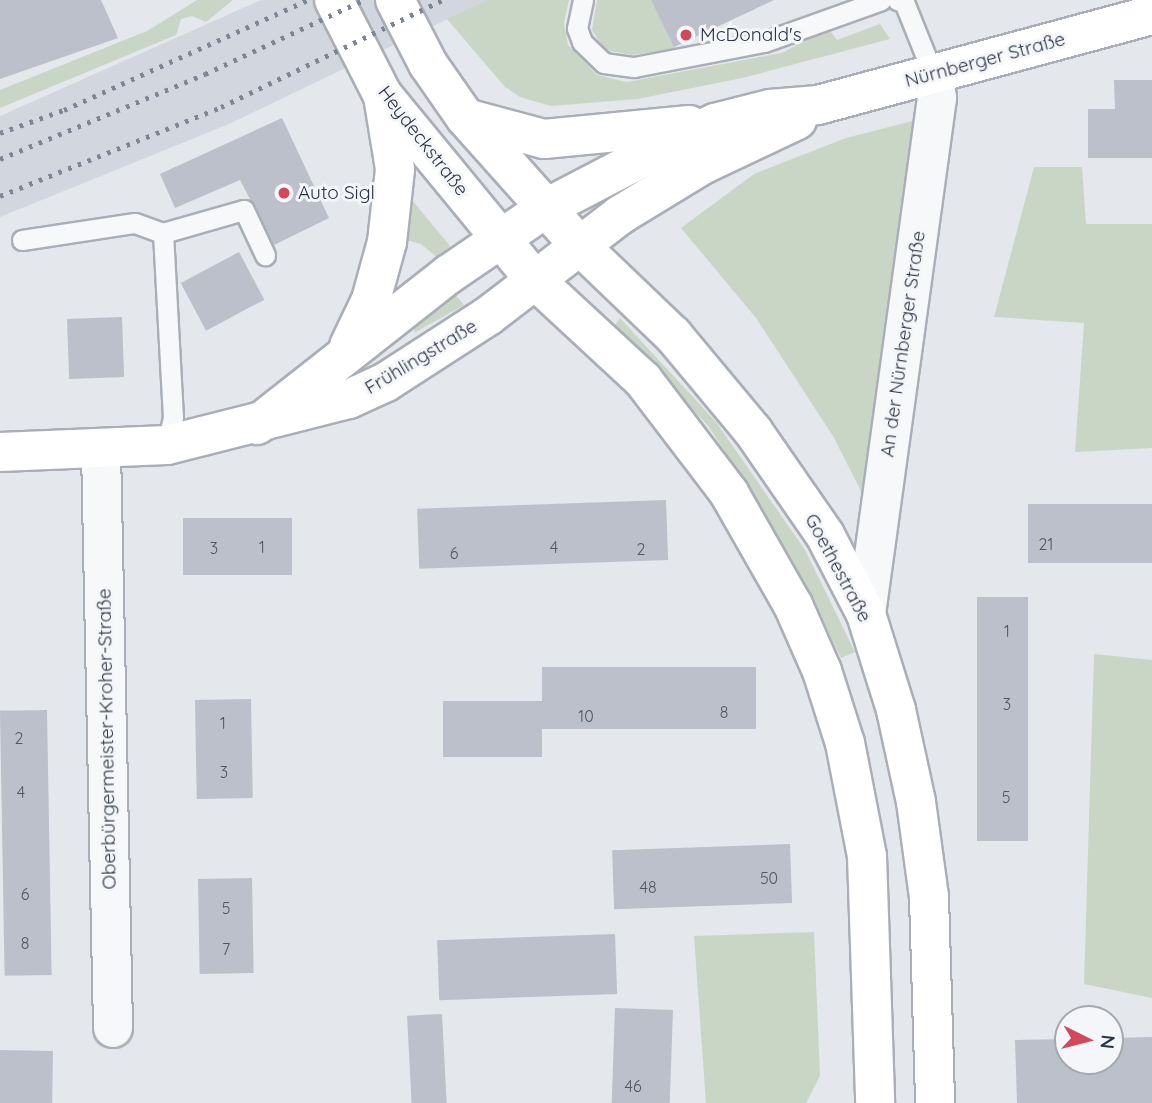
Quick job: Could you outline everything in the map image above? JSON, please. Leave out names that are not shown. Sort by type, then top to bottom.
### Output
[{"type":"main road","name":"Heydeckstraße","points":[[334,0],[382,94],[501,239]]},
{"type":"main road","points":[[395,0],[428,64],[465,117],[547,208]]},
{"type":"main road","name":"Nürnberger Straße","points":[[501,239],[547,208],[715,123],[771,109],[818,105],[1152,15]]},
{"type":"main road","points":[[344,356],[371,300],[387,242],[395,169],[382,94]]},
{"type":"main road","name":"Nürnberger Straße","points":[[578,244],[704,164],[803,117],[818,105]]},
{"type":"main road","points":[[465,117],[544,139],[715,123]]},
{"type":"main road","name":"Goethestraße","points":[[547,208],[578,244],[673,335],[753,431],[825,535],[866,614],[895,710],[916,802],[929,897],[935,1103]]},
{"type":"main road","points":[[501,239],[535,279],[643,380],[729,493],[793,605],[822,671],[845,743],[867,856],[875,1103]]},
{"type":"main road","name":"Frühlingstraße","points":[[257,425],[344,356],[501,239]]},
{"type":"main road","name":"Frühlingstraße","points":[[0,452],[101,450],[167,445],[257,425],[349,399],[386,382],[535,279],[578,244]]},
{"type":"street","name":"An der Nürnberger Straße","points":[[866,614],[937,98],[933,74]]},
{"type":"street","name":"Oberbürgermeister-Kroher-Straße","points":[[101,450],[113,1028]]},
{"type":"lane","points":[[583,0],[578,28],[582,42],[604,63],[634,66],[764,42],[881,0]]},
{"type":"lane","points":[[901,1],[933,74]]},
{"type":"lane","points":[[22,240],[135,223],[163,233],[244,210],[265,255]]},
{"type":"lane","points":[[163,233],[173,417],[167,445]]},
{"type":"shaded area","points":[[261,0],[487,0],[229,124],[0,217],[0,116]]},
{"type":"green space","points":[[197,0],[233,0],[206,22],[192,16],[181,19],[176,35],[0,108],[0,90],[147,31]]},
{"type":"green space","points":[[487,0],[569,0],[564,23],[568,45],[597,75],[627,82],[782,53],[828,28],[837,40],[880,24],[890,39],[742,78],[638,99],[551,106],[520,97],[505,87],[447,19]]},
{"type":"green space","points":[[597,0],[651,0],[676,49],[632,55],[605,50],[592,30]]},
{"type":"green space","points":[[916,120],[864,497],[833,436],[756,318],[681,228],[754,174],[846,138]]},
{"type":"green space","points":[[1034,167],[1082,167],[1086,224],[1152,224],[1152,448],[1075,452],[1084,323],[994,317]]},
{"type":"green space","points":[[407,194],[450,246],[438,258],[421,244],[406,240]]},
{"type":"green space","points":[[454,293],[464,305],[414,333],[415,327]]},
{"type":"green space","points":[[620,318],[716,422],[805,550],[855,652],[841,658],[810,593],[709,427],[615,325]]},
{"type":"green space","points":[[1094,654],[1152,660],[1152,998],[1084,984]]},
{"type":"green space","points":[[814,932],[820,1076],[806,1103],[706,1103],[694,936]]},
{"type":"building","points":[[0,0],[101,0],[118,38],[0,79]]},
{"type":"building","name":"McDonald's","points":[[651,0],[774,0],[674,47]]},
{"type":"building","points":[[1114,80],[1152,80],[1152,158],[1088,158],[1088,109],[1115,109]]},
{"type":"building","points":[[282,118],[329,218],[274,245],[240,180],[175,208],[160,174]]},
{"type":"building","points":[[239,252],[264,300],[206,331],[181,283]]},
{"type":"building","points":[[122,317],[124,377],[69,379],[67,319]]},
{"type":"building","points":[[666,500],[668,560],[419,569],[417,509]]},
{"type":"building","points":[[1028,504],[1152,504],[1152,563],[1028,563]]},
{"type":"building","points":[[183,518],[292,518],[292,575],[183,575]]},
{"type":"building","points":[[977,597],[1028,597],[1028,841],[977,841]]},
{"type":"building","points":[[542,667],[756,667],[756,729],[542,729],[542,757],[443,757],[443,701],[542,701]]},
{"type":"building","points":[[251,699],[253,798],[197,799],[195,700]]},
{"type":"building","points":[[47,710],[52,975],[5,976],[0,711]]},
{"type":"building","points":[[790,844],[792,903],[614,909],[612,850]]},
{"type":"building","points":[[252,878],[254,973],[200,974],[198,879]]},
{"type":"building","points":[[615,934],[617,994],[439,1000],[437,940]]},
{"type":"building","points":[[615,1008],[673,1010],[670,1103],[612,1103]]},
{"type":"building","points":[[442,1014],[447,1103],[412,1103],[407,1016]]},
{"type":"building","points":[[1152,1037],[1152,1103],[1017,1103],[1015,1040],[1054,1039],[1054,1075],[1124,1075],[1124,1038]]},
{"type":"building","points":[[0,1050],[53,1051],[52,1103],[0,1103]]},
{"type":"railway","points":[[0,133],[64,110],[308,0]]},
{"type":"railway","points":[[0,159],[205,74],[364,0]]},
{"type":"railway","points":[[0,196],[221,107],[442,0]]},
{"type":"place","name":"McDonald's","points":[[686,35]]},
{"type":"place","name":"Auto Sigl","points":[[284,193]]}]
